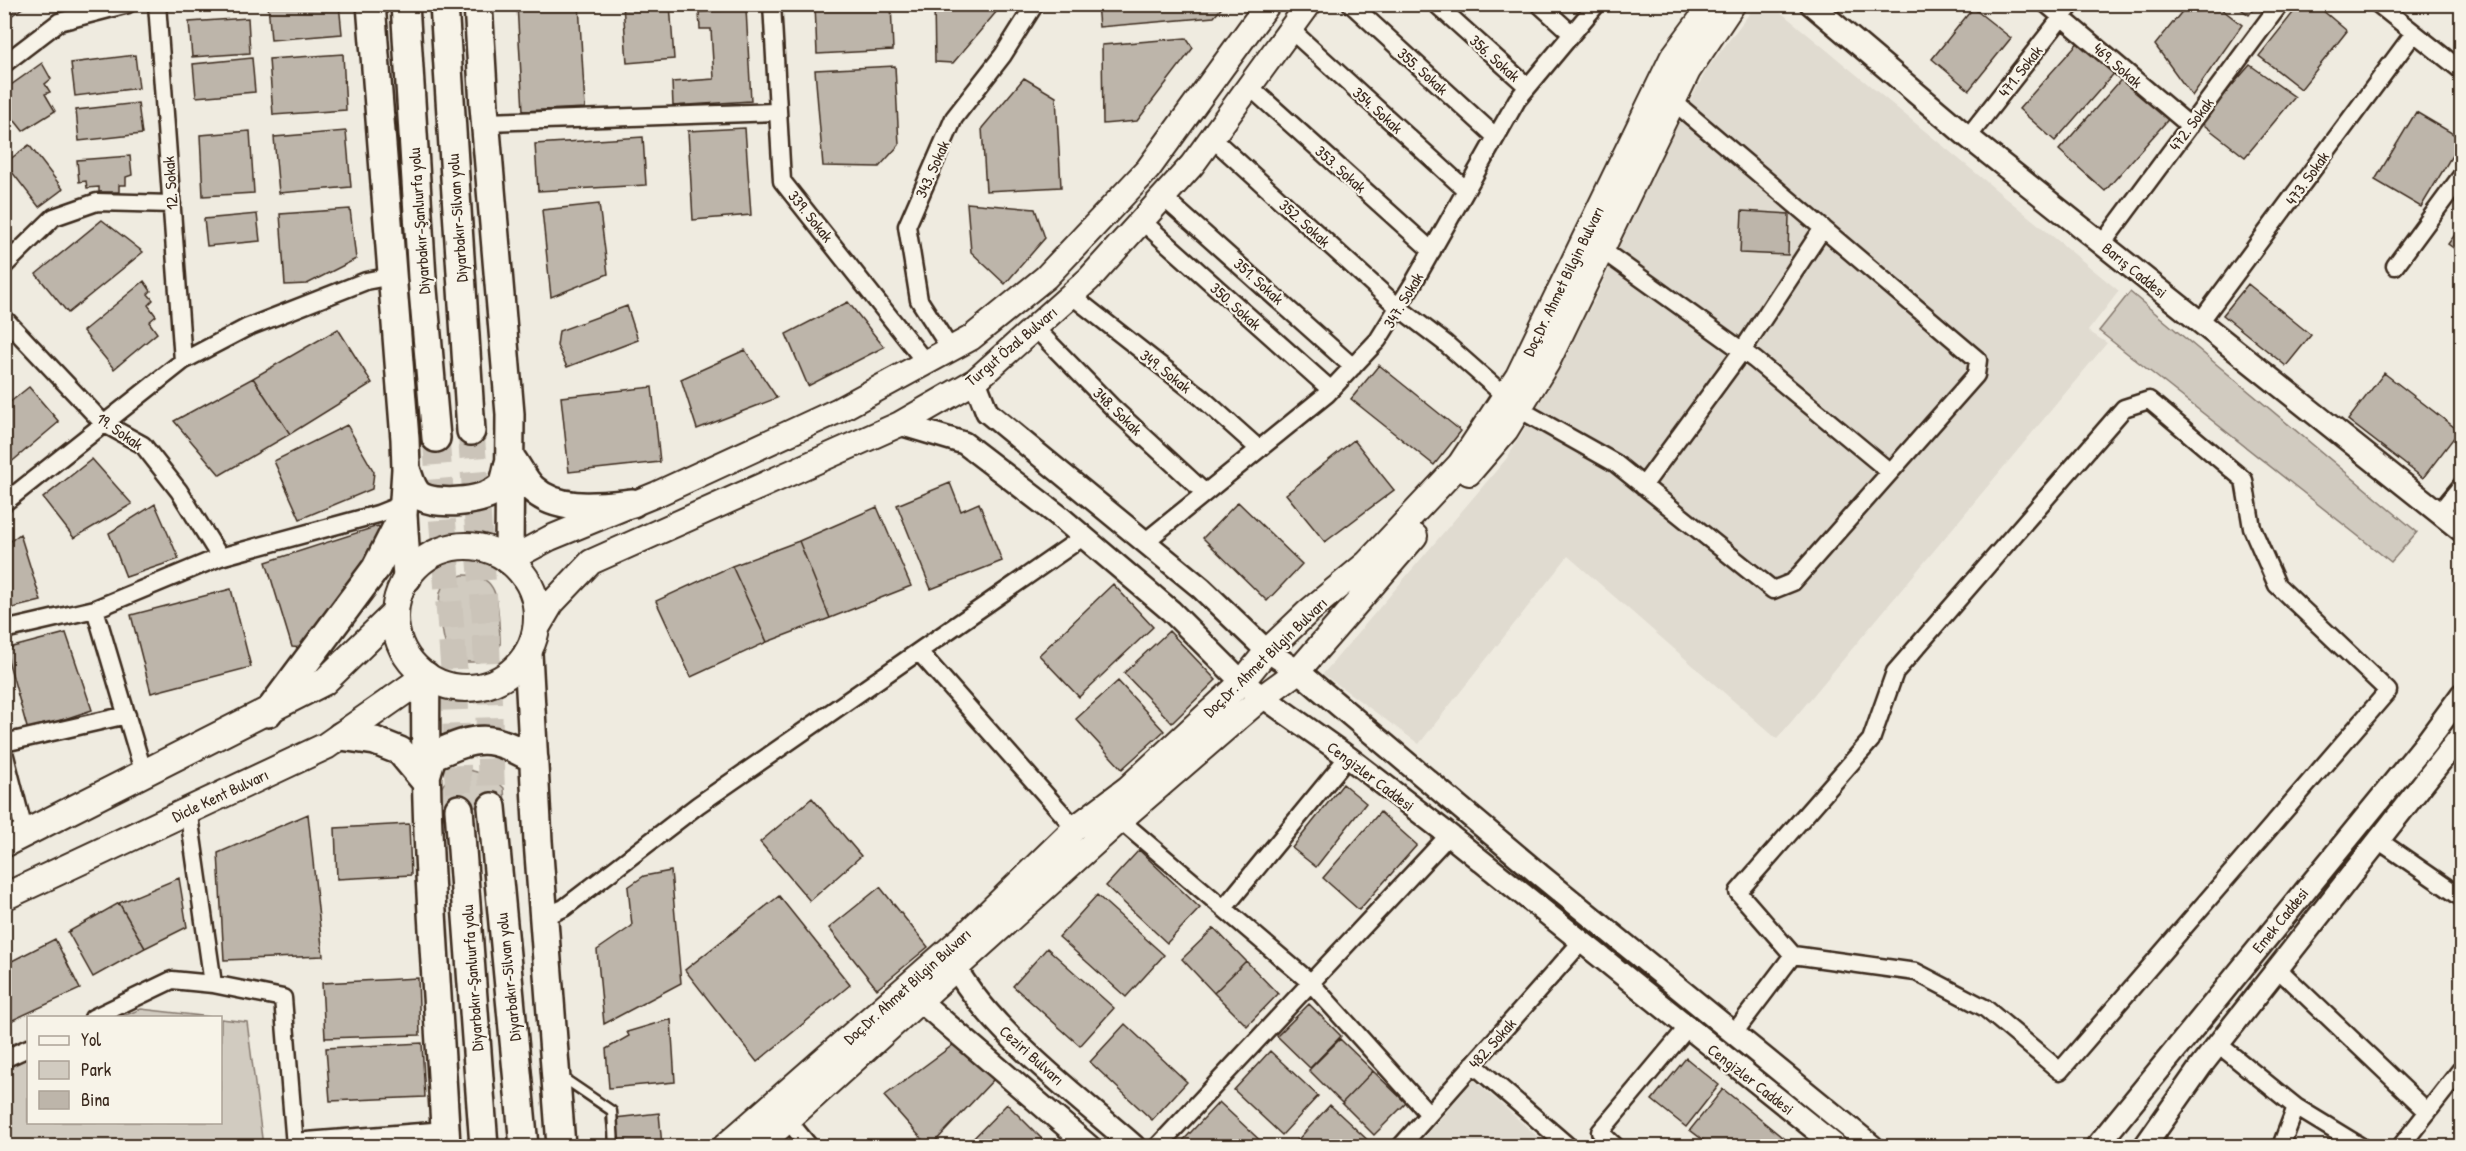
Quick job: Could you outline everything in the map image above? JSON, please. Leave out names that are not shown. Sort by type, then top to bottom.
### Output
[{"type":"highway","points":[[371,4],[406,470],[403,510],[407,578]]},
{"type":"highway","name":"Diyarbakır-Şanlıurfa yolu","points":[[405,4],[422,278],[436,438]]},
{"type":"highway","name":"Diyarbakır-Silvan yolu","points":[[444,4],[471,431]]},
{"type":"highway","points":[[478,4],[485,122],[510,414],[509,560]]},
{"type":"highway","points":[[406,470],[413,488],[422,497],[454,502],[485,496],[502,485],[511,458]]},
{"type":"highway","points":[[511,458],[534,489],[556,501],[586,507],[633,503]]},
{"type":"highway","points":[[268,713],[376,568],[403,510]]},
{"type":"highway","points":[[532,642],[534,759],[561,1146]]},
{"type":"highway","points":[[426,676],[425,781],[446,1138]]},
{"type":"highway","points":[[341,736],[375,741],[400,751],[425,781]]},
{"type":"highway","points":[[425,781],[432,756],[479,738],[498,742],[534,759]]},
{"type":"highway","name":"Diyarbakır-Silvan yolu","points":[[492,807],[524,1146]]},
{"type":"highway","name":"Diyarbakır-Şanlıurfa yolu","points":[[459,809],[484,1146]]},
{"type":"main road","name":"Turgut Özal Bulvarı","points":[[509,560],[550,538],[837,411],[971,338],[1046,277],[1148,169],[1268,4]]},
{"type":"main road","name":"Turgut Özal Bulvarı","points":[[532,642],[552,603],[591,562],[740,493],[900,424],[975,381],[1089,279],[1142,221],[1212,138],[1309,4]]},
{"type":"main road","name":"Doç.Dr. Ahmet Bilgin Bulvarı","points":[[725,1146],[915,992],[1261,698],[1298,671],[1499,439],[1518,376],[1672,58],[1712,4]]},
{"type":"main road","name":"Doç.Dr. Ahmet Bilgin Bulvarı","points":[[951,960],[1076,828],[1128,788],[1242,682],[1267,651],[1309,611],[1367,563],[1460,464],[1547,363],[1688,71],[1733,4]]},
{"type":"main road","points":[[462,546],[494,551],[509,560],[522,573],[532,589],[537,607],[532,642],[516,668],[500,680],[482,687],[462,688],[443,685],[426,676],[405,651],[398,637],[395,613],[399,595],[407,578],[430,555],[462,546]]},
{"type":"main road","points":[[15,839],[268,713],[324,682],[395,613]]},
{"type":"main road","name":"Dicle Kent Bulvarı","points":[[4,897],[326,746],[426,676]]},
{"type":"main road","name":"Doç.Dr. Ahmet Bilgin Bulvarı","points":[[759,1146],[915,992]]},
{"type":"street","points":[[4,64],[59,22],[128,4]]},
{"type":"street","name":"12. Sokak","points":[[157,4],[183,361]]},
{"type":"street","name":"339. Sokak","points":[[772,4],[776,112],[782,181],[926,363]]},
{"type":"street","name":"343. Sokak","points":[[951,350],[920,300],[907,226],[954,118],[1003,55],[1035,4]]},
{"type":"street","name":"355. Sokak","points":[[1351,4],[1496,137]]},
{"type":"street","name":"356. Sokak","points":[[1436,4],[1528,87]]},
{"type":"street","points":[[1539,4],[1572,34]]},
{"type":"street","name":"Barış Caddesi","points":[[1811,4],[1968,137],[2462,531]]},
{"type":"street","name":"469. Sokak","points":[[2046,4],[2067,11],[2190,126]]},
{"type":"street","name":"472. Sokak","points":[[2102,244],[2280,4]]},
{"type":"street","points":[[2378,4],[2462,71]]},
{"type":"street","name":"347. Sokak","points":[[1146,541],[1331,390],[1378,340],[1432,251],[1517,100],[1596,5]]},
{"type":"street","name":"471. Sokak","points":[[1968,137],[2067,11]]},
{"type":"street","name":"354. Sokak","points":[[1291,30],[1466,190]]},
{"type":"street","name":"473. Sokak","points":[[2200,322],[2414,33]]},
{"type":"street","name":"353. Sokak","points":[[1250,87],[1432,251]]},
{"type":"street","points":[[1602,250],[1742,351],[1890,472],[1976,375],[1978,360],[1673,101]]},
{"type":"street","points":[[485,122],[776,112]]},
{"type":"street","name":"352. Sokak","points":[[1212,138],[1398,308],[1445,343],[1512,402],[1615,463],[1773,590],[1793,582],[1890,472]]},
{"type":"street","points":[[2395,266],[2462,175]]},
{"type":"street","name":"351. Sokak","points":[[1163,197],[1353,367]]},
{"type":"street","points":[[4,266],[54,218],[97,202],[172,204]]},
{"type":"street","name":"350. Sokak","points":[[1142,221],[1331,390]]},
{"type":"street","points":[[1643,486],[1742,351],[1823,228]]},
{"type":"street","points":[[4,503],[183,361],[246,328],[366,281],[392,276]]},
{"type":"street","name":"349. Sokak","points":[[1071,295],[1202,398],[1259,449]]},
{"type":"street","name":"19. Sokak","points":[[4,318],[103,423],[143,445],[179,491],[220,557]]},
{"type":"street","name":"348. Sokak","points":[[1034,327],[1113,408],[1205,493]]},
{"type":"street","name":"Cengizler Caddesi","points":[[975,381],[987,412],[1146,541],[1201,588],[1267,651],[1298,671],[1872,1146]]},
{"type":"street","points":[[2149,400],[2244,480],[2252,528],[2277,585],[2388,691],[2060,1071],[1985,1008],[1916,972],[1793,955],[1738,892],[1871,740],[1895,672],[2124,408],[2149,400]]},
{"type":"street","name":"Cengizler Caddesi","points":[[900,424],[964,443],[1172,610],[1242,682],[1261,698],[1348,757],[1449,835],[1583,940],[1687,1028],[1836,1146]]},
{"type":"street","points":[[2439,513],[2462,485]]},
{"type":"street","points":[[4,630],[95,609],[220,557],[403,510]]},
{"type":"street","points":[[544,917],[564,908],[698,805],[920,653],[1083,537]]},
{"type":"street","points":[[95,609],[144,774]]},
{"type":"street","points":[[920,653],[1076,828]]},
{"type":"street","name":"Emek Caddesi","points":[[2097,1146],[2426,743],[2462,694]]},
{"type":"street","points":[[4,743],[127,715]]},
{"type":"street","name":"Emek Caddesi","points":[[2145,1146],[2218,1044],[2462,734]]},
{"type":"street","points":[[4,752],[15,839]]},
{"type":"street","points":[[1224,908],[1348,757]]},
{"type":"street","points":[[188,809],[213,984]]},
{"type":"street","points":[[1120,820],[1310,982],[1429,1114]]},
{"type":"street","points":[[1158,1146],[1449,835]]},
{"type":"street","points":[[2378,840],[2462,898]]},
{"type":"street","name":"482. Sokak","points":[[1401,1146],[1583,940]]},
{"type":"street","points":[[1734,1033],[1793,955]]},
{"type":"street","name":"Ceziri Bulvarı","points":[[951,960],[995,1022],[1134,1146]]},
{"type":"street","points":[[2277,969],[2428,1112]]},
{"type":"street","points":[[95,1016],[172,980],[213,984],[283,998],[295,1144],[446,1138]]},
{"type":"street","name":"Ceziri Bulvarı","points":[[915,992],[1085,1145]]},
{"type":"street","points":[[1615,1146],[1600,1132],[1687,1028]]},
{"type":"street","points":[[2218,1044],[2296,1107],[2360,1146]]},
{"type":"street","points":[[4,1059],[27,1048]]},
{"type":"street","points":[[1473,1064],[1568,1146]]},
{"type":"street","points":[[2401,1146],[2428,1112],[2455,1089],[2462,1068]]},
{"type":"street","points":[[2281,1146],[2296,1107]]},
{"type":"street","points":[[787,1119],[809,1146]]},
{"type":"lane","points":[[556,1073],[612,1111],[614,1146]]},
{"type":"shaded area","points":[[1756,5],[1772,5],[2119,291],[2088,331],[2107,343],[1777,739],[1568,556],[1419,744],[1323,674],[1507,458],[1545,394],[1593,303],[1674,131],[1707,69]]},
{"type":"shaded area","points":[[1474,1080],[1548,1146],[1417,1146]]},
{"type":"green space","points":[[2130,292],[2417,532],[2391,562],[2099,331]]},
{"type":"green space","points":[[463,575],[482,578],[488,583],[493,588],[497,604],[500,645],[493,655],[478,662],[464,662],[451,655],[443,634],[439,601],[441,590],[449,580]]},
{"type":"green space","points":[[464,769],[495,780],[504,788],[505,804],[434,811],[438,796],[446,781]]},
{"type":"green space","points":[[141,1009],[202,1016],[124,1016]]},
{"type":"green space","points":[[222,1019],[247,1022],[263,1146],[5,1146],[4,1068],[27,1057],[27,1124],[222,1124]]},
{"type":"building","points":[[4,4],[28,4],[4,21]]},
{"type":"building","points":[[268,4],[339,4],[342,34],[271,40]]},
{"type":"building","points":[[517,4],[579,4],[585,108],[523,111]]},
{"type":"building","points":[[623,4],[670,4],[674,59],[627,63]]},
{"type":"building","points":[[815,4],[891,4],[893,50],[817,54]]},
{"type":"building","points":[[934,4],[1003,4],[953,63],[935,62]]},
{"type":"building","points":[[1097,4],[1225,4],[1214,17],[1099,27]]},
{"type":"building","points":[[2188,4],[2215,4],[2242,25],[2192,96],[2155,45]]},
{"type":"building","points":[[2234,4],[2257,4],[2249,15]]},
{"type":"building","points":[[2300,4],[2315,4],[2347,31],[2301,89],[2259,56]]},
{"type":"building","points":[[1973,8],[2011,38],[1969,90],[1932,59]]},
{"type":"building","points":[[746,9],[751,101],[673,106],[672,82],[714,79],[711,29],[700,29],[699,12]]},
{"type":"building","points":[[248,18],[250,53],[192,57],[189,22]]},
{"type":"building","points":[[1186,38],[1193,48],[1137,121],[1103,124],[1102,45]]},
{"type":"building","points":[[2082,38],[2117,70],[2055,141],[2019,109]]},
{"type":"building","points":[[343,54],[346,110],[273,115],[269,59]]},
{"type":"building","points":[[135,55],[139,88],[75,96],[71,63]]},
{"type":"building","points":[[252,58],[255,92],[196,97],[193,64]]},
{"type":"building","points":[[42,63],[51,79],[45,84],[50,92],[45,94],[55,111],[23,131],[4,107],[4,90]]},
{"type":"building","points":[[2250,65],[2295,97],[2245,157],[2200,122]]},
{"type":"building","points":[[895,66],[899,145],[879,167],[823,166],[815,70]]},
{"type":"building","points":[[2126,74],[2172,115],[2105,191],[2059,150]]},
{"type":"building","points":[[1024,78],[1056,97],[1061,187],[986,191],[982,128]]},
{"type":"building","points":[[138,103],[142,134],[79,141],[76,110]]},
{"type":"building","points":[[2416,112],[2462,139],[2421,207],[2375,180]]},
{"type":"building","points":[[745,128],[751,215],[693,220],[688,131]]},
{"type":"building","points":[[250,131],[254,193],[203,196],[200,135]]},
{"type":"building","points":[[346,131],[351,187],[279,193],[274,137]]},
{"type":"building","points":[[643,137],[646,185],[538,191],[535,144]]},
{"type":"building","points":[[29,145],[63,189],[39,207],[5,163]]},
{"type":"building","points":[[130,156],[132,175],[126,177],[126,185],[119,185],[119,192],[99,192],[99,187],[87,188],[86,181],[79,182],[77,160]]},
{"type":"building","points":[[967,203],[1035,209],[1045,238],[1005,284],[971,252]]},
{"type":"building","points":[[599,204],[608,274],[551,297],[542,210]]},
{"type":"building","points":[[350,209],[356,259],[307,284],[285,285],[280,214]]},
{"type":"building","points":[[1742,211],[1789,214],[1788,255],[1740,253]]},
{"type":"building","points":[[257,214],[260,241],[207,246],[204,219]]},
{"type":"building","points":[[102,220],[143,252],[68,313],[36,274]]},
{"type":"building","points":[[2462,225],[2462,254],[2448,244]]},
{"type":"building","points":[[144,281],[151,291],[148,294],[153,300],[148,305],[156,316],[149,322],[157,333],[114,369],[83,331]]},
{"type":"building","points":[[2248,284],[2311,335],[2286,366],[2223,315]]},
{"type":"building","points":[[848,302],[884,347],[808,386],[786,334]]},
{"type":"building","points":[[627,306],[638,340],[567,367],[557,346],[559,331]]},
{"type":"building","points":[[338,329],[372,383],[290,434],[253,378]]},
{"type":"building","points":[[745,350],[777,398],[697,429],[681,379]]},
{"type":"building","points":[[1379,365],[1461,431],[1434,465],[1351,399]]},
{"type":"building","points":[[2384,373],[2459,431],[2423,478],[2348,420]]},
{"type":"building","points":[[253,378],[290,434],[220,475],[174,421]]},
{"type":"building","points":[[29,387],[59,422],[9,464],[4,459],[4,407]]},
{"type":"building","points":[[652,387],[660,462],[569,472],[561,397]]},
{"type":"building","points":[[347,425],[374,472],[372,489],[300,519],[274,461]]},
{"type":"building","points":[[1354,440],[1394,490],[1325,542],[1286,494]]},
{"type":"building","points":[[92,459],[132,504],[74,538],[43,498]]},
{"type":"building","points":[[950,483],[961,511],[979,503],[1002,561],[931,589],[897,505]]},
{"type":"building","points":[[1238,502],[1302,564],[1267,601],[1203,538]]},
{"type":"building","points":[[155,504],[179,559],[126,577],[109,533]]},
{"type":"building","points":[[877,507],[911,586],[830,618],[799,541]]},
{"type":"building","points":[[378,526],[383,532],[302,648],[292,647],[266,562]]},
{"type":"building","points":[[20,534],[41,601],[4,610],[4,546]]},
{"type":"building","points":[[799,541],[830,618],[767,642],[732,566]]},
{"type":"building","points":[[732,566],[767,642],[691,677],[656,601]]},
{"type":"building","points":[[1113,584],[1153,627],[1079,697],[1039,655]]},
{"type":"building","points":[[231,589],[251,667],[151,693],[131,615]]},
{"type":"building","points":[[1169,631],[1216,680],[1172,723],[1124,673]]},
{"type":"building","points":[[66,633],[92,710],[28,731],[5,649]]},
{"type":"building","points":[[1118,681],[1164,731],[1122,769],[1076,719]]},
{"type":"building","points":[[4,770],[14,809],[4,812]]},
{"type":"building","points":[[1343,784],[1366,803],[1316,867],[1292,848]]},
{"type":"building","points":[[812,798],[861,856],[810,901],[760,842]]},
{"type":"building","points":[[1380,812],[1417,845],[1359,910],[1323,878]]},
{"type":"building","points":[[308,814],[323,956],[224,960],[218,853]]},
{"type":"building","points":[[409,824],[411,875],[337,879],[335,828]]},
{"type":"building","points":[[1139,850],[1200,908],[1167,943],[1106,886]]},
{"type":"building","points":[[671,871],[681,983],[604,1024],[597,950],[632,926],[628,887],[644,876]]},
{"type":"building","points":[[179,878],[187,927],[145,948],[119,903]]},
{"type":"building","points":[[880,887],[928,947],[877,989],[829,928]]},
{"type":"building","points":[[1097,895],[1164,955],[1126,997],[1059,937]]},
{"type":"building","points":[[779,896],[850,985],[757,1062],[685,970]]},
{"type":"building","points":[[119,903],[145,948],[93,977],[68,932]]},
{"type":"building","points":[[1214,928],[1246,961],[1214,993],[1182,959]]},
{"type":"building","points":[[55,939],[80,989],[4,1024],[4,965]]},
{"type":"building","points":[[1047,948],[1114,1008],[1080,1046],[1013,986]]},
{"type":"building","points":[[1246,961],[1278,994],[1247,1026],[1214,993]]},
{"type":"building","points":[[418,978],[420,1035],[325,1038],[322,983]]},
{"type":"building","points":[[1309,1004],[1341,1036],[1310,1068],[1277,1036]]},
{"type":"building","points":[[671,1019],[675,1082],[609,1088],[606,1049],[629,1036],[627,1032]]},
{"type":"building","points":[[1125,1024],[1187,1082],[1152,1120],[1090,1062]]},
{"type":"building","points":[[1340,1039],[1373,1071],[1342,1103],[1309,1070]]},
{"type":"building","points":[[422,1043],[425,1097],[330,1101],[326,1048]]},
{"type":"building","points":[[953,1045],[994,1079],[931,1146],[928,1146],[884,1096]]},
{"type":"building","points":[[1270,1051],[1318,1096],[1282,1135],[1234,1090]]},
{"type":"building","points":[[1686,1058],[1719,1085],[1686,1127],[1652,1100]]},
{"type":"building","points":[[1373,1071],[1406,1103],[1374,1135],[1342,1103]]},
{"type":"building","points":[[1723,1089],[1783,1138],[1777,1146],[1711,1146],[1690,1130]]},
{"type":"building","points":[[1219,1102],[1266,1146],[1178,1146]]},
{"type":"building","points":[[1007,1104],[1049,1146],[966,1146]]},
{"type":"building","points":[[1330,1105],[1374,1146],[1292,1146]]},
{"type":"building","points":[[659,1113],[662,1146],[609,1146],[606,1119]]},
{"type":"tunnel","points":[[471,431],[486,628],[492,807]]},
{"type":"tunnel","points":[[436,438],[454,669],[459,809]]}]
